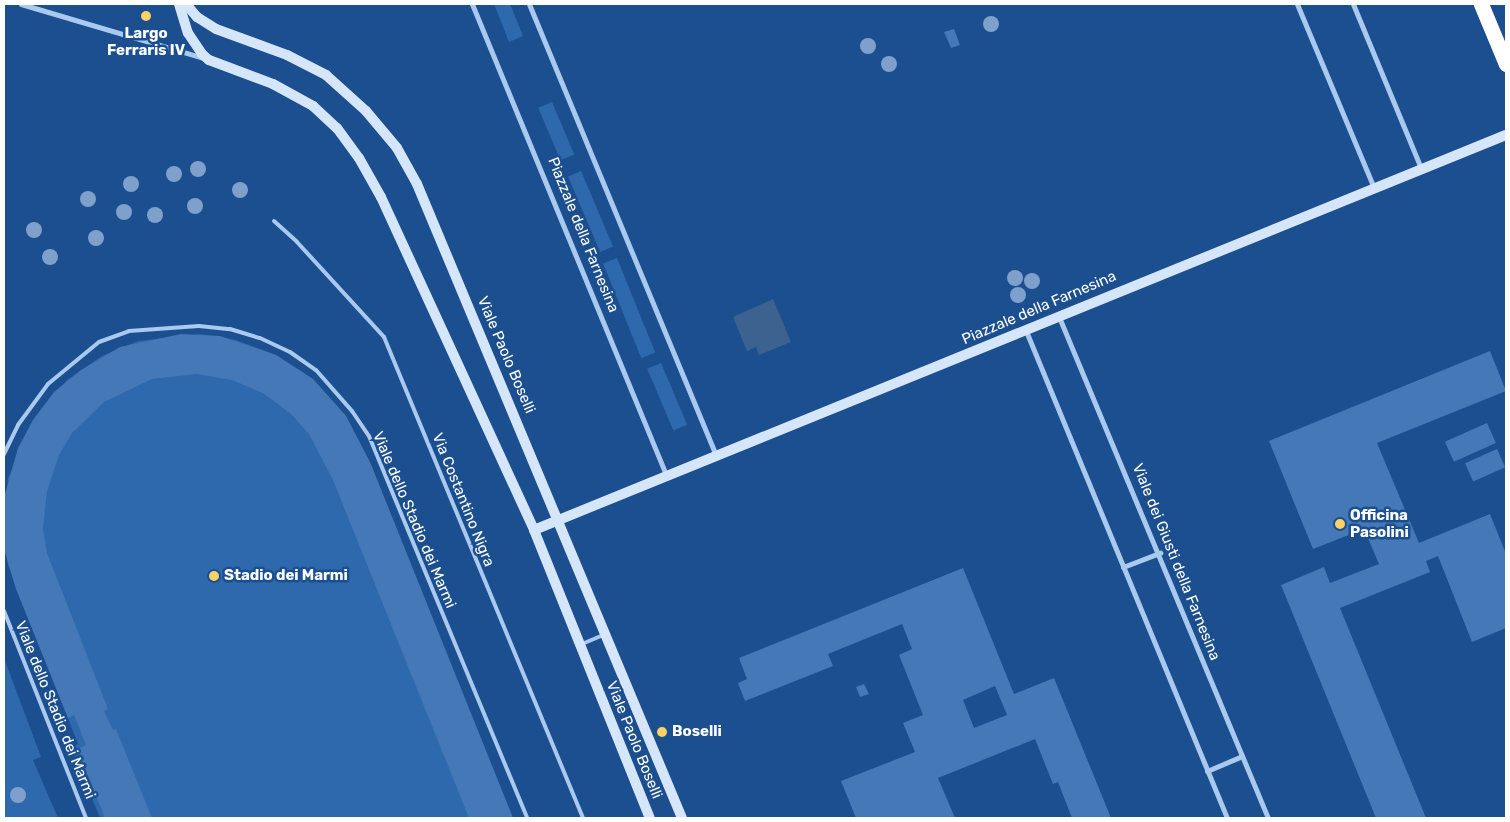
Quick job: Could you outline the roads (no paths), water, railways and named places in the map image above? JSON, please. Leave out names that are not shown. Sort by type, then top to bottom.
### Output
[{"type":"highway","points":[[1481,4],[1506,64]]},
{"type":"street","name":"Viale Paolo Boselli","points":[[21,4],[209,60],[295,95],[325,117],[349,142],[381,197],[534,530],[650,818]]},
{"type":"street","name":"Viale Paolo Boselli","points":[[179,4],[188,33],[209,60]]},
{"type":"street","name":"Viale Paolo Boselli","points":[[186,4],[197,17],[216,29],[287,55],[326,76],[356,101],[393,142],[417,184],[607,634],[682,818]]},
{"type":"street","name":"Piazzale della Farnesina","points":[[472,4],[668,477]]},
{"type":"street","points":[[529,4],[716,457]]},
{"type":"street","points":[[1297,4],[1374,188]]},
{"type":"street","points":[[1353,4],[1421,168]]},
{"type":"street","name":"Piazzale della Farnesina","points":[[534,530],[560,522],[1421,168],[1506,135]]},
{"type":"street","name":"Viale dei Giusti della Farnesina","points":[[1059,317],[1160,553],[1268,818]]},
{"type":"street","points":[[1026,331],[1227,818]]},
{"type":"street","points":[[1124,567],[1160,553]]},
{"type":"street","points":[[1207,771],[1242,756]]},
{"type":"lane","name":"Via Costantino Nigra","points":[[274,221],[297,242],[384,337],[583,818]]},
{"type":"lane","name":"Viale dello Stadio dei Marmi","points":[[4,454],[18,425],[48,384],[99,342],[129,331],[199,326],[230,329],[260,338],[290,352],[316,370],[340,396],[369,436],[526,818]]},
{"type":"lane","name":"Viale dello Stadio dei Marmi","points":[[4,610],[86,818]]},
{"type":"lane","points":[[579,645],[607,634]]},
{"type":"place","name":"Largo Ferraris IV","points":[[146,16]]},
{"type":"place","name":"Officina Pasolini","points":[[1340,524]]},
{"type":"place","name":"Stadio dei Marmi","points":[[214,576]]},
{"type":"place","name":"Boselli","points":[[662,732]]}]
